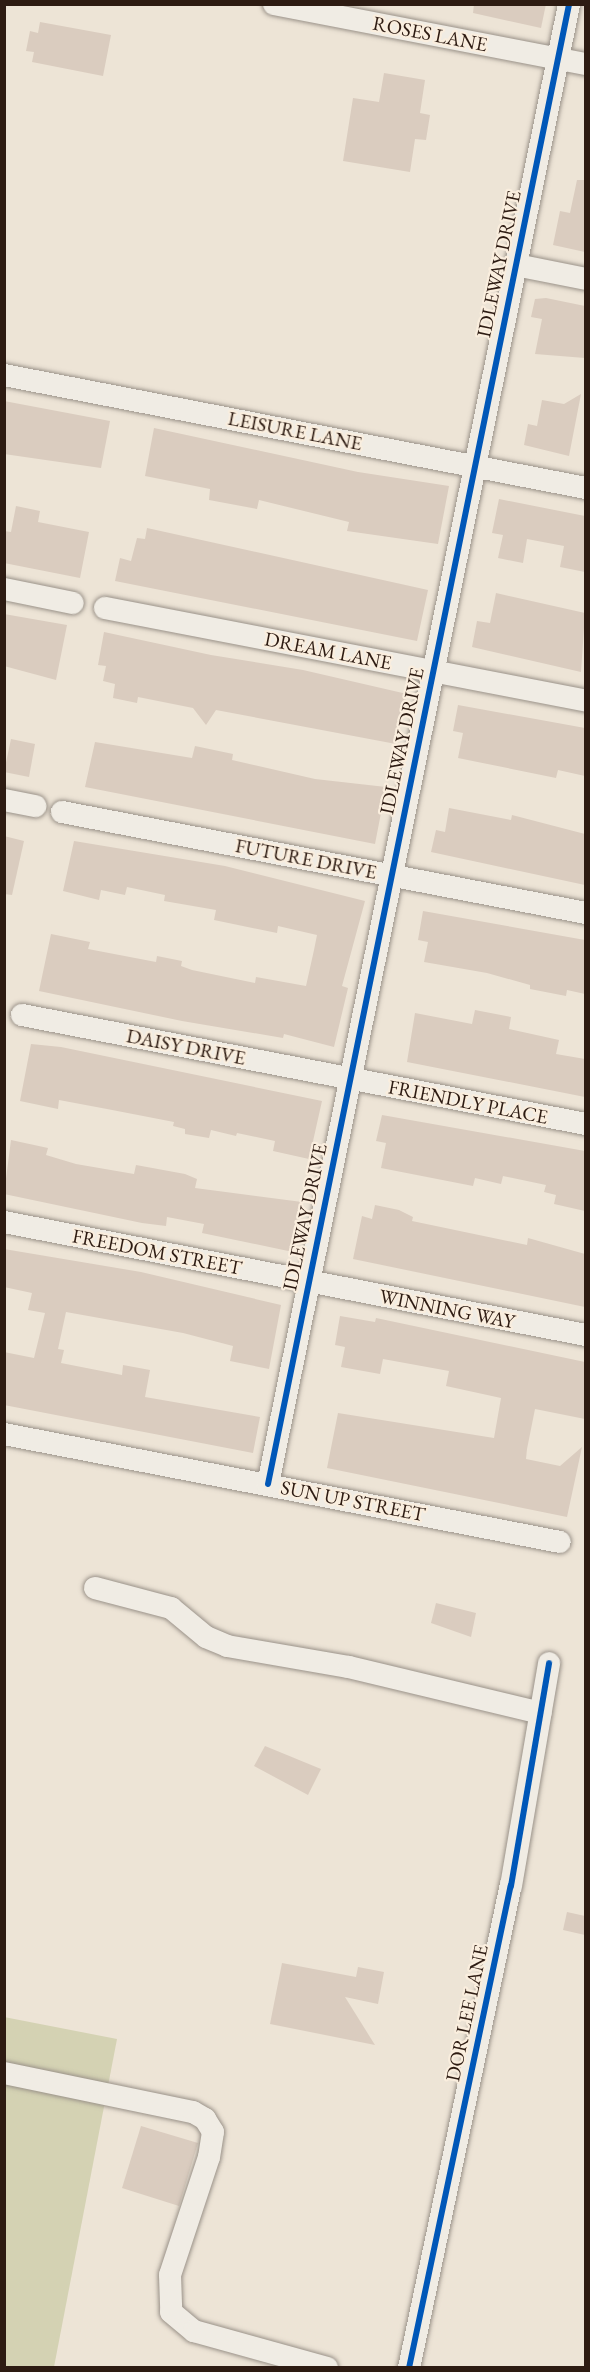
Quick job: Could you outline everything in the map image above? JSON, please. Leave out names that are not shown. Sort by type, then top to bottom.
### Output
[{"type":"street","name":"ROSES LANE","points":[[274,4],[585,64]]},
{"type":"street","name":"IDLEWAY DRIVE","points":[[268,1484],[569,4]]},
{"type":"street","points":[[516,265],[585,279]]},
{"type":"street","name":"LEISURE LANE","points":[[4,375],[585,489]]},
{"type":"street","points":[[4,590],[74,603]]},
{"type":"street","name":"DREAM LANE","points":[[105,608],[585,701]]},
{"type":"street","points":[[4,800],[35,806]]},
{"type":"street","name":"FUTURE DRIVE","points":[[62,812],[585,913]]},
{"type":"street","name":"DAISY DRIVE","points":[[22,1015],[350,1079]]},
{"type":"street","name":"FRIENDLY PLACE","points":[[350,1079],[585,1124]]},
{"type":"street","name":"FREEDOM STREET","points":[[4,1222],[309,1282]]},
{"type":"street","name":"WINNING WAY","points":[[309,1282],[585,1335]]},
{"type":"street","name":"SUN UP STREET","points":[[4,1434],[560,1542]]},
{"type":"street","points":[[94,1588],[171,1608],[206,1636],[227,1646],[349,1667],[541,1713]]},
{"type":"street","name":"DOR LEE LANE","points":[[409,2367],[511,1886],[549,1663]]},
{"type":"street","points":[[4,2073],[193,2112],[205,2118],[213,2132],[209,2157],[170,2275],[171,2312],[194,2331],[327,2367]]},
{"type":"shaded area","points":[[4,2017],[117,2039],[54,2367],[5,2367]]},
{"type":"building","points":[[474,4],[546,4],[541,28],[473,13]]},
{"type":"building","points":[[40,22],[111,35],[103,76],[32,62],[34,52],[26,51],[30,31],[38,33]]},
{"type":"building","points":[[384,73],[425,80],[420,113],[430,115],[426,140],[415,139],[410,172],[343,161],[353,98],[379,102]]},
{"type":"building","points":[[577,180],[585,180],[585,252],[553,245],[560,211],[570,213]]},
{"type":"building","points":[[546,298],[585,306],[585,358],[535,354],[542,319],[531,317],[535,299]]},
{"type":"building","points":[[581,394],[569,456],[524,445],[528,424],[537,426],[542,400],[564,404]]},
{"type":"building","points":[[4,401],[110,421],[101,468],[4,454]]},
{"type":"building","points":[[154,428],[358,472],[449,486],[438,544],[347,531],[349,522],[259,500],[257,509],[209,500],[210,489],[145,476]]},
{"type":"building","points":[[499,499],[585,516],[585,572],[560,567],[564,546],[527,539],[523,563],[498,558],[503,535],[492,533]]},
{"type":"building","points":[[16,506],[40,511],[38,522],[89,532],[80,578],[4,563],[4,531],[11,532]]},
{"type":"building","points":[[147,528],[428,590],[417,641],[115,581],[120,558],[131,561],[137,538],[145,539]]},
{"type":"building","points":[[496,593],[585,613],[581,672],[472,647],[477,621],[490,623]]},
{"type":"building","points":[[4,614],[67,625],[56,680],[4,666]]},
{"type":"building","points":[[104,632],[211,655],[303,670],[407,694],[396,744],[216,710],[206,725],[193,708],[138,697],[137,703],[113,698],[115,684],[103,681],[106,666],[98,665]]},
{"type":"building","points":[[458,705],[585,728],[585,776],[558,770],[556,778],[458,758],[463,733],[453,731]]},
{"type":"building","points":[[11,739],[35,744],[29,777],[4,772]]},
{"type":"building","points":[[95,742],[192,758],[195,746],[233,754],[232,760],[315,779],[386,787],[375,844],[85,787]]},
{"type":"building","points":[[449,808],[511,820],[512,815],[585,834],[585,885],[431,852],[436,830],[445,832]]},
{"type":"building","points":[[4,836],[24,841],[12,895],[4,894]]},
{"type":"building","points":[[74,841],[225,866],[365,901],[342,986],[348,988],[334,1047],[284,1034],[283,1038],[182,1021],[39,991],[51,934],[90,942],[88,949],[156,962],[157,956],[182,961],[181,966],[192,970],[255,983],[256,977],[306,986],[317,935],[278,926],[277,933],[214,920],[216,910],[164,901],[165,895],[127,887],[125,895],[101,890],[99,900],[63,891]]},
{"type":"building","points":[[423,911],[585,940],[585,994],[567,990],[566,996],[530,989],[530,985],[487,973],[424,962],[428,942],[418,940]]},
{"type":"building","points":[[475,1010],[511,1017],[509,1029],[559,1040],[556,1054],[585,1059],[585,1097],[407,1062],[415,1013],[472,1024]]},
{"type":"building","points":[[31,1044],[61,1047],[322,1101],[309,1159],[273,1151],[275,1141],[237,1133],[236,1136],[211,1130],[209,1138],[185,1134],[185,1129],[173,1126],[174,1122],[59,1100],[58,1109],[20,1101]]},
{"type":"building","points":[[382,1115],[585,1151],[585,1211],[554,1204],[556,1195],[544,1192],[546,1185],[503,1176],[501,1184],[475,1178],[473,1186],[381,1168],[386,1143],[376,1141]]},
{"type":"building","points":[[11,1140],[48,1148],[46,1155],[76,1164],[134,1174],[136,1165],[185,1174],[197,1179],[195,1188],[302,1202],[293,1252],[202,1233],[204,1224],[167,1217],[166,1226],[142,1223],[4,1194]]},
{"type":"building","points":[[375,1205],[399,1210],[413,1217],[412,1221],[527,1245],[528,1238],[585,1254],[585,1307],[353,1259],[362,1216],[372,1219]]},
{"type":"building","points":[[4,1249],[141,1272],[281,1305],[269,1369],[230,1361],[233,1346],[183,1333],[66,1312],[58,1349],[64,1350],[61,1363],[122,1375],[123,1365],[150,1370],[145,1397],[260,1417],[253,1453],[4,1405],[4,1352],[34,1358],[45,1313],[28,1310],[32,1293],[4,1287]]},
{"type":"building","points":[[340,1316],[375,1322],[376,1318],[585,1362],[585,1419],[535,1409],[527,1449],[526,1459],[560,1466],[582,1447],[567,1517],[327,1468],[338,1413],[494,1438],[501,1398],[446,1386],[449,1371],[383,1359],[380,1374],[341,1367],[345,1347],[335,1345]]},
{"type":"building","points":[[436,1603],[476,1613],[471,1637],[431,1623]]},
{"type":"building","points":[[265,1746],[321,1769],[308,1795],[254,1766]]},
{"type":"building","points":[[567,1912],[585,1916],[585,1935],[563,1930]]},
{"type":"building","points":[[282,1963],[356,1977],[358,1967],[384,1972],[378,2004],[345,1997],[375,2045],[270,2024]]},
{"type":"building","points":[[141,2126],[198,2143],[179,2206],[122,2188]]},
{"type":"cycle path","points":[[268,1484],[569,4]]},
{"type":"cycle path","points":[[409,2368],[511,1886],[549,1663]]}]
